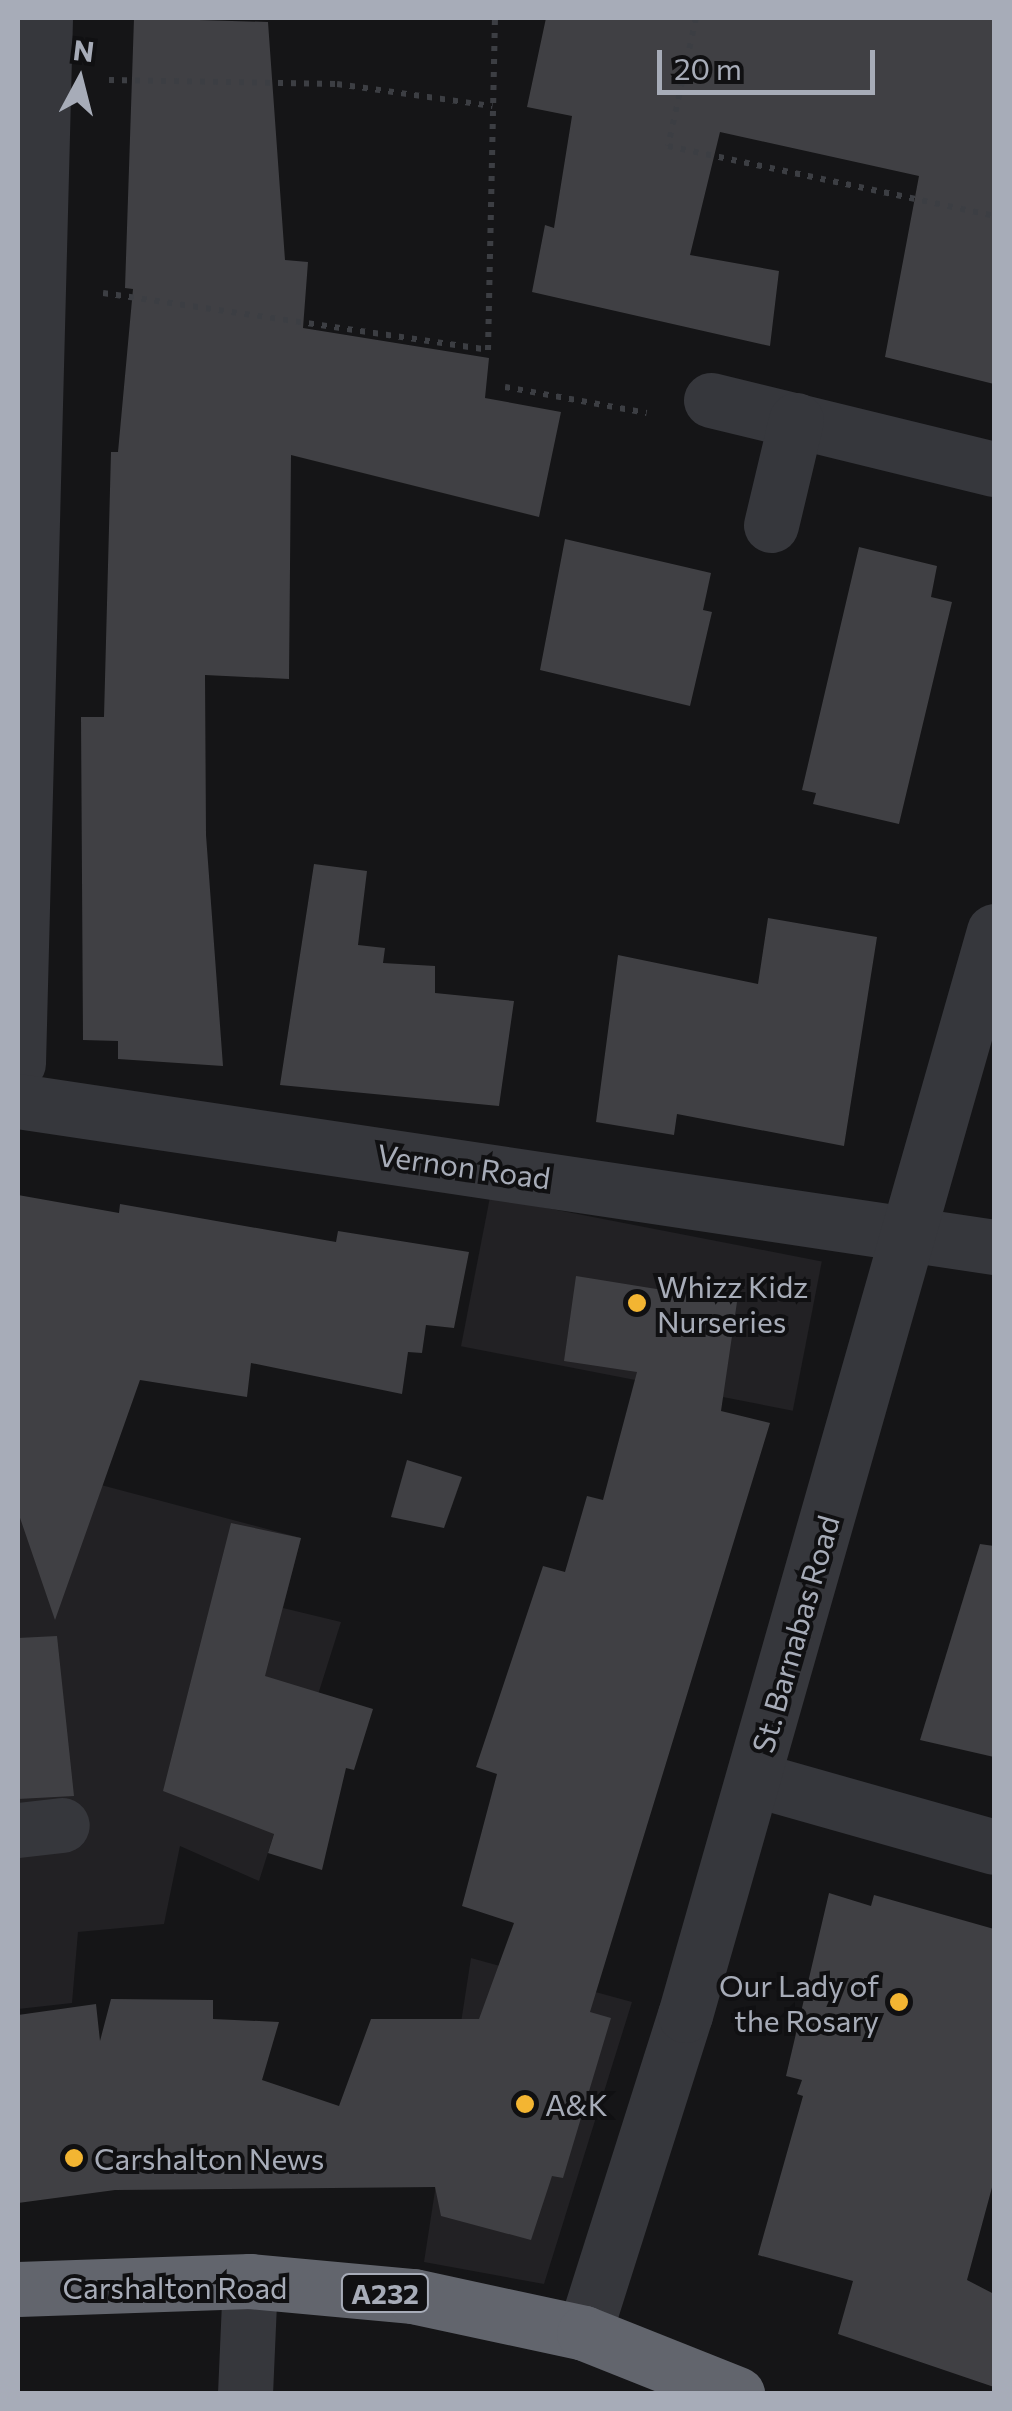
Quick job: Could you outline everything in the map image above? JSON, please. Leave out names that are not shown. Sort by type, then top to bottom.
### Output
[{"type":"highway","name":"Carshalton Road","points":[[18,2289],[250,2281],[413,2296],[584,2333],[738,2394]]},
{"type":"street","points":[[18,1063],[45,18]]},
{"type":"street","points":[[711,400],[994,469]]},
{"type":"street","points":[[771,526],[796,420]]},
{"type":"street","name":"St. Barnabas Road","points":[[584,2333],[754,1779],[994,931]]},
{"type":"street","name":"Vernon Road","points":[[18,1102],[911,1230],[994,1247]]},
{"type":"street","points":[[754,1779],[994,1847]]},
{"type":"street","points":[[245,2394],[250,2281]]},
{"type":"path","points":[[38,284],[488,350],[495,18]]},
{"type":"path","points":[[696,18],[668,146],[994,216]]},
{"type":"path","points":[[43,79],[337,84],[492,106]]},
{"type":"path","points":[[505,387],[685,420],[711,400]]},
{"type":"shaded area","name":"Whizz Kidz Nurseries","points":[[490,1197],[822,1261],[793,1411],[461,1346]]},
{"type":"shaded area","points":[[18,1463],[301,1538],[283,1608],[341,1622],[259,1881],[180,1846],[164,1924],[78,1932],[72,2003],[18,2009]]},
{"type":"shaded area","points":[[471,1958],[632,2002],[544,2284],[424,2262]]},
{"type":"building","points":[[134,18],[268,22],[285,260],[308,262],[303,328],[489,358],[485,398],[561,412],[539,517],[291,455],[289,679],[205,675],[206,835],[223,1066],[118,1059],[118,1041],[83,1040],[81,717],[104,717],[111,452],[118,452],[133,289],[125,288]]},
{"type":"building","points":[[546,18],[994,18],[994,384],[885,357],[919,176],[720,132],[690,255],[779,271],[770,346],[532,292],[545,225],[554,228],[572,116],[527,107]]},
{"type":"building","points":[[565,539],[711,573],[703,610],[712,612],[690,706],[540,670]]},
{"type":"building","points":[[859,547],[937,566],[931,597],[952,602],[899,824],[813,804],[816,793],[802,790]]},
{"type":"building","points":[[314,864],[367,871],[358,945],[385,948],[383,963],[435,966],[435,993],[514,1001],[499,1106],[280,1085]]},
{"type":"building","points":[[768,918],[877,937],[844,1146],[677,1114],[674,1135],[596,1122],[618,955],[758,984]]},
{"type":"building","points":[[18,1195],[119,1213],[120,1204],[336,1242],[338,1231],[469,1252],[454,1328],[426,1325],[422,1353],[408,1352],[402,1394],[251,1363],[247,1397],[140,1380],[55,1620],[18,1512]]},
{"type":"building","points":[[576,1276],[737,1302],[721,1411],[770,1423],[590,2012],[611,2018],[563,2178],[552,2176],[531,2240],[441,2216],[435,2187],[115,2190],[18,2203],[18,2015],[96,2004],[100,2041],[111,1999],[213,2000],[213,2019],[279,2022],[262,2080],[339,2106],[371,2019],[479,2019],[514,1923],[462,1906],[497,1774],[476,1767],[543,1566],[565,1572],[587,1496],[603,1500],[637,1372],[564,1361]]},
{"type":"building","points":[[407,1460],[462,1477],[444,1528],[391,1517]]},
{"type":"building","points":[[231,1523],[301,1538],[265,1676],[373,1709],[354,1770],[346,1768],[322,1870],[268,1853],[274,1834],[163,1791]]},
{"type":"building","points":[[980,1544],[994,1546],[994,1757],[920,1740]]},
{"type":"building","points":[[57,1636],[74,1796],[18,1799],[18,1638]]},
{"type":"building","points":[[829,1893],[871,1906],[874,1895],[994,1929],[994,2180],[967,2280],[994,2294],[994,2387],[838,2334],[853,2281],[758,2255],[803,2096],[797,2094],[802,2080],[786,2076]]},
{"type":"place","name":"Whizz Kidz Nurseries","points":[[637,1303]]},
{"type":"place","name":"Our Lady of the Rosary","points":[[899,2002]]},
{"type":"place","name":"A&K","points":[[525,2104]]},
{"type":"place","name":"Carshalton News","points":[[74,2158]]}]
